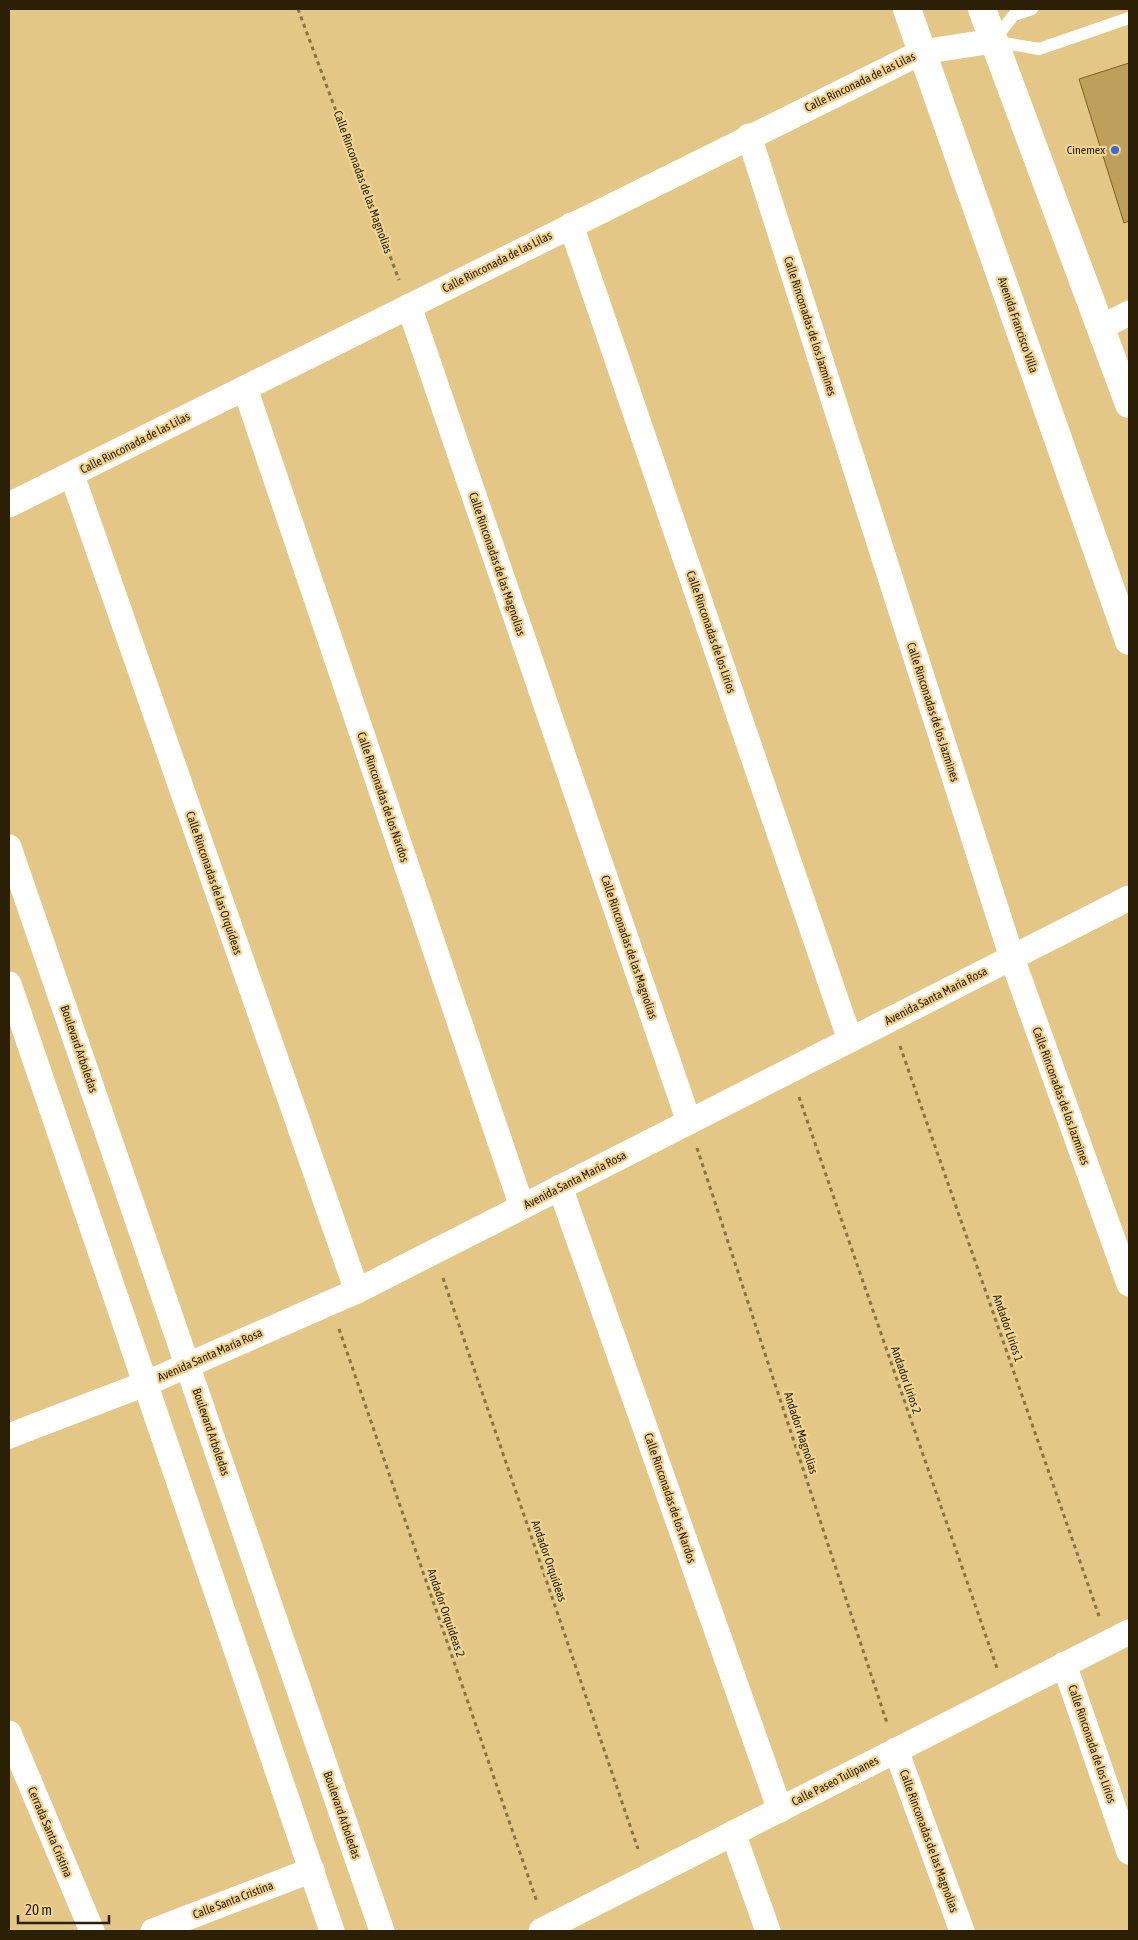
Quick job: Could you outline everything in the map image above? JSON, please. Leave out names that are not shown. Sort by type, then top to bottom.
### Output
[{"type":"main road","name":"Avenida Francisco Villa","points":[[907,9],[1129,641]]},
{"type":"main road","points":[[982,9],[1102,327],[1129,404]]},
{"type":"street","name":"Calle Rinconada de las Lilas","points":[[9,505],[749,136],[922,52],[993,41]]},
{"type":"street","name":"Calle Rinconadas de los Jazmines","points":[[749,136],[1012,958],[1129,1284]]},
{"type":"street","name":"Calle Rinconadas de los Lirios","points":[[571,225],[850,1040]]},
{"type":"street","name":"Calle Rinconadas de las Magnolias","points":[[409,306],[688,1122]]},
{"type":"street","points":[[1102,327],[1129,313]]},
{"type":"street","name":"Calle Rinconadas de los Nardos","points":[[245,388],[522,1206]]},
{"type":"street","name":"Calle Rinconadas de las Orquídeas","points":[[72,475],[356,1291]]},
{"type":"street","name":"Boulevard Arboledas","points":[[9,847],[382,1931]]},
{"type":"street","name":"Avenida Santa María Rosa","points":[[9,1436],[147,1383],[188,1363],[356,1291],[1129,898]]},
{"type":"street","points":[[9,984],[147,1383],[332,1931]]},
{"type":"street","name":"Calle Rinconadas de los Nardos","points":[[560,1187],[780,1810]]},
{"type":"street","name":"Calle Paseo Tulipanes","points":[[544,1930],[573,1924],[647,1877],[1119,1637]]},
{"type":"street","name":"Calle Rinconada de los Lirios","points":[[1064,1664],[1129,1852]]},
{"type":"street","name":"Cerrada Santa Cristina","points":[[9,1733],[92,1931]]},
{"type":"street","name":"Calle Rinconadas de las Magnolias","points":[[896,1750],[962,1931]]},
{"type":"street","points":[[733,1833],[768,1931]]},
{"type":"street","name":"Calle Santa Cristina","points":[[153,1931],[312,1870]]},
{"type":"lane","points":[[1032,9],[1014,15],[993,41],[1039,49],[1129,18]]},
{"type":"path","name":"Calle Rinconadas de las Magnolias","points":[[298,9],[409,306]]},
{"type":"path","name":"Andador Lirios 1","points":[[890,1019],[1119,1637]]},
{"type":"path","name":"Andador Lirios 2","points":[[790,1071],[1006,1694]]},
{"type":"path","name":"Andador Magnolias","points":[[688,1122],[896,1750]]},
{"type":"path","name":"Andador Orquídeas","points":[[434,1251],[647,1877]]},
{"type":"path","name":"Andador Orquídeas 2","points":[[330,1302],[544,1930]]},
{"type":"building","name":"Cinemex","points":[[1129,63],[1129,221],[1124,223],[1079,79]]},
{"type":"place","name":"Cinemex","points":[[1115,150]]}]
